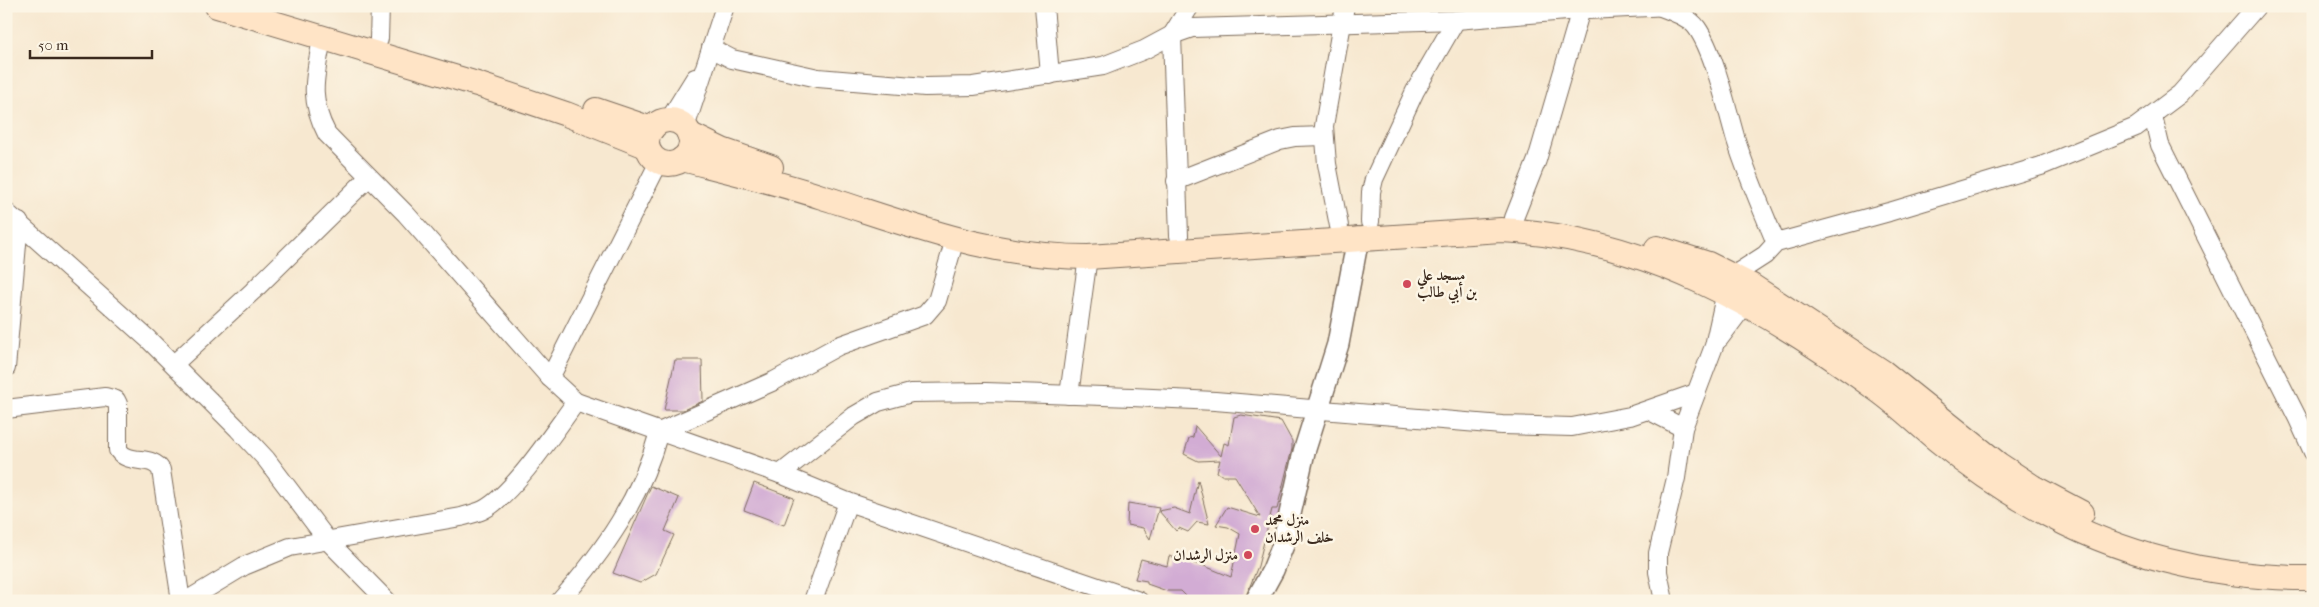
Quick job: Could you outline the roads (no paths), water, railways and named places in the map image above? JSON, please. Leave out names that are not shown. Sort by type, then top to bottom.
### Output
[{"type":"main road","points":[[217,6],[486,87],[566,114],[722,150],[939,221],[1012,240],[1084,245],[1136,242],[1179,236],[1339,226],[1364,230],[1501,230],[1546,233],[1644,257],[1739,289],[1879,390],[1967,464],[2026,502],[2061,521],[2134,550],[2193,567],[2255,577],[2313,578]]},
{"type":"main road","points":[[266,6],[479,70],[667,137]]},
{"type":"main road","points":[[667,137],[673,164],[682,159],[820,196],[955,240],[1033,255],[1088,257],[1364,230],[1514,218],[1556,222],[1600,232],[1683,255],[1883,372],[1998,464],[2068,506],[2143,538],[2206,556],[2258,563],[2313,563]]},
{"type":"street","points":[[379,39],[380,6]]},
{"type":"street","points":[[550,378],[709,55],[725,6]]},
{"type":"street","points":[[1044,6],[1050,75]]},
{"type":"street","points":[[1179,236],[1172,35],[1190,6]]},
{"type":"street","points":[[1339,226],[1324,136],[1326,109],[1345,6]]},
{"type":"street","points":[[709,55],[732,58],[794,74],[842,81],[900,86],[974,86],[1103,66],[1192,28],[1456,20],[1497,11],[1670,6]]},
{"type":"street","points":[[1664,601],[1658,572],[1658,553],[1676,478],[1683,428],[1714,346],[1739,289],[1770,249],[2041,166],[2136,127],[2180,94],[2257,6]]},
{"type":"street","points":[[1661,7],[1688,20],[1697,29],[1711,58],[1770,249]]},
{"type":"street","points":[[1514,218],[1537,160],[1565,70],[1581,8]]},
{"type":"street","points":[[1256,601],[1273,570],[1283,545],[1300,465],[1338,344],[1374,178],[1415,91],[1456,20]]},
{"type":"street","points":[[322,39],[313,90],[320,120],[327,134],[406,214],[550,378],[576,402],[780,474],[848,502],[1140,601]]},
{"type":"street","points":[[2153,116],[2160,145],[2313,452]]},
{"type":"street","points":[[1176,181],[1280,140],[1295,137],[1324,136]]},
{"type":"street","points":[[174,364],[253,290],[369,176]]},
{"type":"street","points":[[12,217],[118,311],[174,364],[266,458],[328,541],[387,601]]},
{"type":"street","points":[[6,368],[12,217]]},
{"type":"street","points":[[659,432],[774,382],[838,346],[926,315],[937,301],[955,240]]},
{"type":"street","points":[[1069,395],[1088,257]]},
{"type":"street","points":[[780,474],[854,416],[878,402],[911,393],[985,392],[1215,401],[1502,425],[1572,427],[1602,423],[1650,410],[1696,393]]},
{"type":"street","points":[[6,408],[104,397],[116,400],[118,404],[118,450],[128,458],[154,462],[162,474],[181,601]]},
{"type":"street","points":[[186,601],[244,566],[290,547],[461,517],[484,510],[504,493],[522,472],[544,446],[576,402]]},
{"type":"street","points":[[1650,410],[1683,428]]},
{"type":"street","points":[[560,601],[598,555],[624,514],[648,470],[659,432]]},
{"type":"street","points":[[813,601],[848,502]]},
{"type":"street","points":[[366,601],[368,582]]},
{"type":"place","name":"مسجد علي بن أبي طالب","points":[[1407,284]]},
{"type":"place","name":"منزل محمد خلف الرشدان","points":[[1255,529]]},
{"type":"place","name":"منزل الرشدان","points":[[1248,555]]}]
